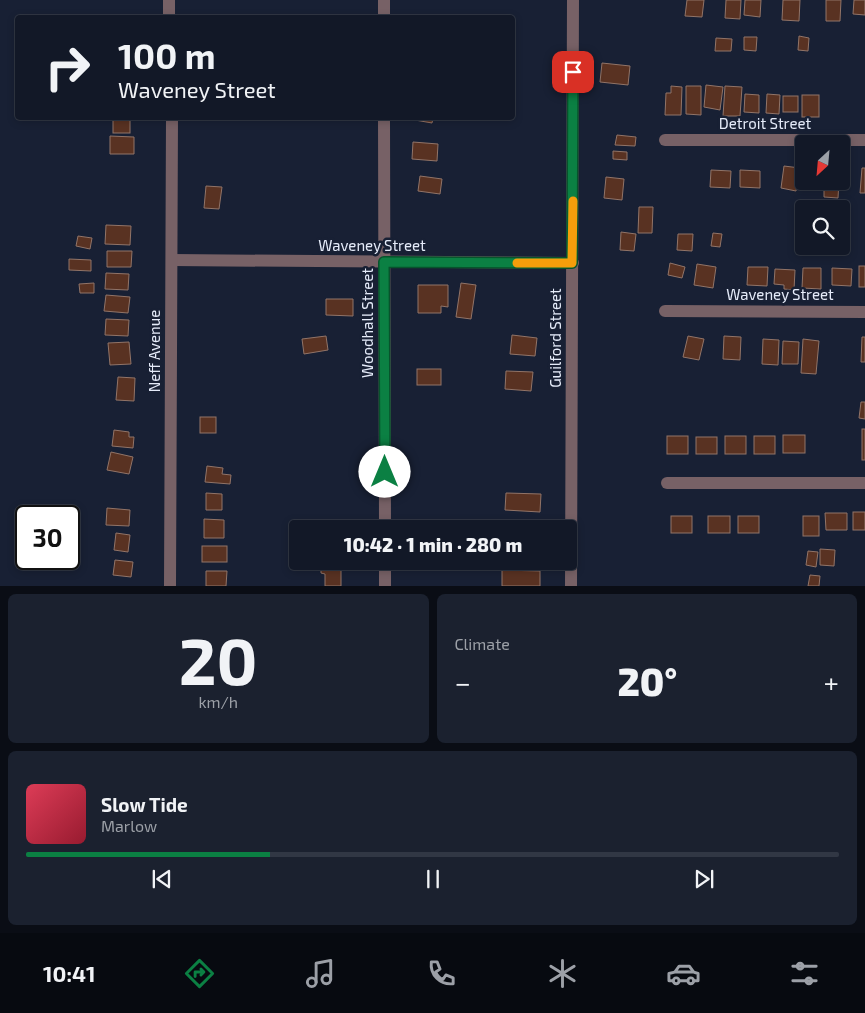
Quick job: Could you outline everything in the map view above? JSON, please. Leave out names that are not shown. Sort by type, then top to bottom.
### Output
[{"type":"street","points":[[168,0],[169,15]]},
{"type":"street","points":[[384,0],[384,15]]},
{"type":"street","name":"Guilford Street","points":[[571,586],[572,0]]},
{"type":"street","name":"Neff Avenue","points":[[170,586],[172,120]]},
{"type":"street","name":"Woodhall Street","points":[[384,120],[385,520]]},
{"type":"street","name":"Detroit Street","points":[[666,140],[865,140]]},
{"type":"street","name":"Waveney Street","points":[[172,260],[572,263]]},
{"type":"street","name":"Waveney Street","points":[[665,311],[865,312]]},
{"type":"street","points":[[667,483],[865,483]]},
{"type":"street","points":[[385,570],[385,586]]},
{"type":"building","points":[[687,0],[704,0],[702,17],[685,16]]},
{"type":"building","points":[[726,0],[741,0],[740,19],[725,18]]},
{"type":"building","points":[[745,0],[761,0],[760,17],[744,15]]},
{"type":"building","points":[[783,0],[800,0],[799,21],[782,20]]},
{"type":"building","points":[[826,0],[841,0],[840,21],[826,21]]},
{"type":"building","points":[[854,0],[865,0],[865,15],[853,14]]},
{"type":"building","points":[[799,36],[809,38],[808,51],[798,50]]},
{"type":"building","points":[[744,37],[757,37],[756,51],[744,50]]},
{"type":"building","points":[[716,38],[732,39],[731,51],[715,51]]},
{"type":"building","points":[[602,63],[630,66],[628,85],[600,82]]},
{"type":"building","points":[[706,85],[723,87],[720,110],[704,107]]},
{"type":"building","points":[[671,86],[682,87],[681,115],[665,115],[666,93],[671,93]]},
{"type":"building","points":[[686,86],[701,86],[701,115],[686,114]]},
{"type":"building","points":[[725,86],[742,87],[740,116],[723,116]]},
{"type":"building","points":[[745,94],[759,95],[759,113],[744,112]]},
{"type":"building","points":[[767,94],[780,95],[779,114],[766,113]]},
{"type":"building","points":[[802,95],[819,95],[819,117],[802,117]]},
{"type":"building","points":[[783,96],[798,96],[798,112],[783,112]]},
{"type":"building","points":[[113,120],[130,120],[130,133],[113,133]]},
{"type":"building","points":[[415,120],[433,120],[432,123]]},
{"type":"building","points":[[617,135],[636,137],[635,146],[615,145]]},
{"type":"building","points":[[110,136],[134,137],[134,154],[110,154]]},
{"type":"building","points":[[413,142],[438,144],[437,161],[412,159]]},
{"type":"building","points":[[613,151],[627,152],[627,160],[613,159]]},
{"type":"building","points":[[784,166],[795,167],[796,191],[781,188]]},
{"type":"building","points":[[862,168],[865,168],[865,193],[860,193]]},
{"type":"building","points":[[711,170],[731,171],[730,188],[710,187]]},
{"type":"building","points":[[740,170],[760,171],[760,188],[740,187]]},
{"type":"building","points":[[420,176],[442,179],[440,194],[418,191]]},
{"type":"building","points":[[606,177],[624,179],[622,200],[604,198]]},
{"type":"building","points":[[206,186],[222,187],[219,209],[204,208]]},
{"type":"building","points":[[824,190],[838,190],[838,198],[824,197]]},
{"type":"building","points":[[639,207],[653,207],[652,233],[638,233]]},
{"type":"building","points":[[106,225],[131,226],[130,245],[105,244]]},
{"type":"building","points":[[621,232],[636,234],[634,251],[620,250]]},
{"type":"building","points":[[713,233],[722,234],[720,247],[711,246]]},
{"type":"building","points":[[678,234],[693,234],[692,251],[677,250]]},
{"type":"building","points":[[78,236],[92,238],[90,249],[76,246]]},
{"type":"building","points":[[107,251],[132,251],[131,267],[107,267]]},
{"type":"building","points":[[69,259],[91,260],[91,271],[69,270]]},
{"type":"building","points":[[670,263],[685,267],[682,278],[668,275]]},
{"type":"building","points":[[697,264],[716,267],[713,288],[694,285]]},
{"type":"building","points":[[859,266],[865,266],[865,287],[859,287]]},
{"type":"building","points":[[748,267],[768,267],[767,286],[747,285]]},
{"type":"building","points":[[803,268],[821,268],[821,289],[802,288]]},
{"type":"building","points":[[832,268],[852,269],[851,286],[832,285]]},
{"type":"building","points":[[775,269],[795,270],[794,290],[784,289],[784,285],[774,284]]},
{"type":"building","points":[[106,273],[129,274],[128,290],[105,289]]},
{"type":"building","points":[[94,283],[94,293],[80,293],[79,284]]},
{"type":"building","points":[[461,283],[476,285],[471,319],[456,317]]},
{"type":"building","points":[[418,285],[448,285],[448,307],[441,306],[441,313],[418,313]]},
{"type":"building","points":[[106,295],[130,297],[128,313],[104,311]]},
{"type":"building","points":[[326,299],[353,299],[353,316],[326,315]]},
{"type":"building","points":[[106,319],[129,320],[128,336],[105,335]]},
{"type":"building","points":[[512,335],[537,338],[535,356],[510,354]]},
{"type":"building","points":[[326,336],[328,350],[304,354],[302,339]]},
{"type":"building","points":[[688,336],[704,339],[699,360],[683,357]]},
{"type":"building","points":[[724,336],[741,337],[740,360],[723,359]]},
{"type":"building","points":[[862,337],[865,337],[865,362],[861,362]]},
{"type":"building","points":[[763,339],[779,340],[778,365],[762,364]]},
{"type":"building","points":[[803,339],[819,341],[816,374],[801,373]]},
{"type":"building","points":[[783,341],[799,342],[798,364],[782,364]]},
{"type":"building","points":[[129,342],[131,364],[110,365],[108,343]]},
{"type":"building","points":[[417,369],[441,369],[441,385],[417,385]]},
{"type":"building","points":[[506,371],[533,372],[531,391],[505,389]]},
{"type":"building","points":[[118,377],[135,378],[134,401],[116,400]]},
{"type":"building","points":[[861,402],[865,402],[865,419],[859,418]]},
{"type":"building","points":[[200,417],[216,417],[216,433],[200,433]]},
{"type":"building","points":[[862,429],[865,429],[865,460],[862,460]]},
{"type":"building","points":[[114,430],[129,432],[129,437],[134,437],[133,448],[112,446]]},
{"type":"building","points":[[783,435],[805,435],[805,453],[783,453]]},
{"type":"building","points":[[667,436],[688,436],[688,454],[667,454]]},
{"type":"building","points":[[725,436],[746,436],[746,454],[725,454]]},
{"type":"building","points":[[754,436],[775,436],[775,454],[754,454]]},
{"type":"building","points":[[696,437],[717,437],[717,454],[696,454]]},
{"type":"building","points":[[111,452],[133,457],[129,474],[107,470]]},
{"type":"building","points":[[207,466],[223,468],[222,474],[231,475],[230,484],[205,482]]},
{"type":"building","points":[[206,493],[222,494],[222,510],[206,510]]},
{"type":"building","points":[[506,493],[541,494],[540,512],[505,510]]},
{"type":"building","points":[[107,508],[130,510],[129,526],[106,525]]},
{"type":"building","points":[[853,512],[865,512],[865,530],[853,530]]},
{"type":"building","points":[[825,513],[847,513],[847,530],[826,530]]},
{"type":"building","points":[[671,516],[692,516],[692,533],[671,533]]},
{"type":"building","points":[[708,516],[730,516],[730,533],[708,533]]},
{"type":"building","points":[[738,516],[759,516],[759,533],[738,533]]},
{"type":"building","points":[[803,516],[819,516],[819,536],[803,536]]},
{"type":"building","points":[[204,519],[224,520],[224,538],[204,538]]},
{"type":"building","points":[[116,533],[130,535],[128,552],[114,550]]},
{"type":"building","points":[[202,546],[227,546],[227,562],[202,562]]},
{"type":"building","points":[[820,549],[835,550],[834,566],[820,565]]},
{"type":"building","points":[[808,551],[818,552],[816,567],[806,565]]},
{"type":"building","points":[[115,560],[133,562],[131,577],[113,575]]},
{"type":"building","points":[[321,570],[341,570],[341,586],[325,586],[325,574],[321,573]]},
{"type":"building","points":[[502,570],[540,571],[540,586],[502,586]]},
{"type":"building","points":[[206,571],[227,571],[226,586],[206,586]]},
{"type":"building","points":[[810,575],[820,576],[819,586],[808,586]]},
{"type":"slow traffic","points":[[517,263],[572,263],[573,201]]},
{"type":"route","points":[[385,472],[384,262],[572,263],[573,72]]}]
